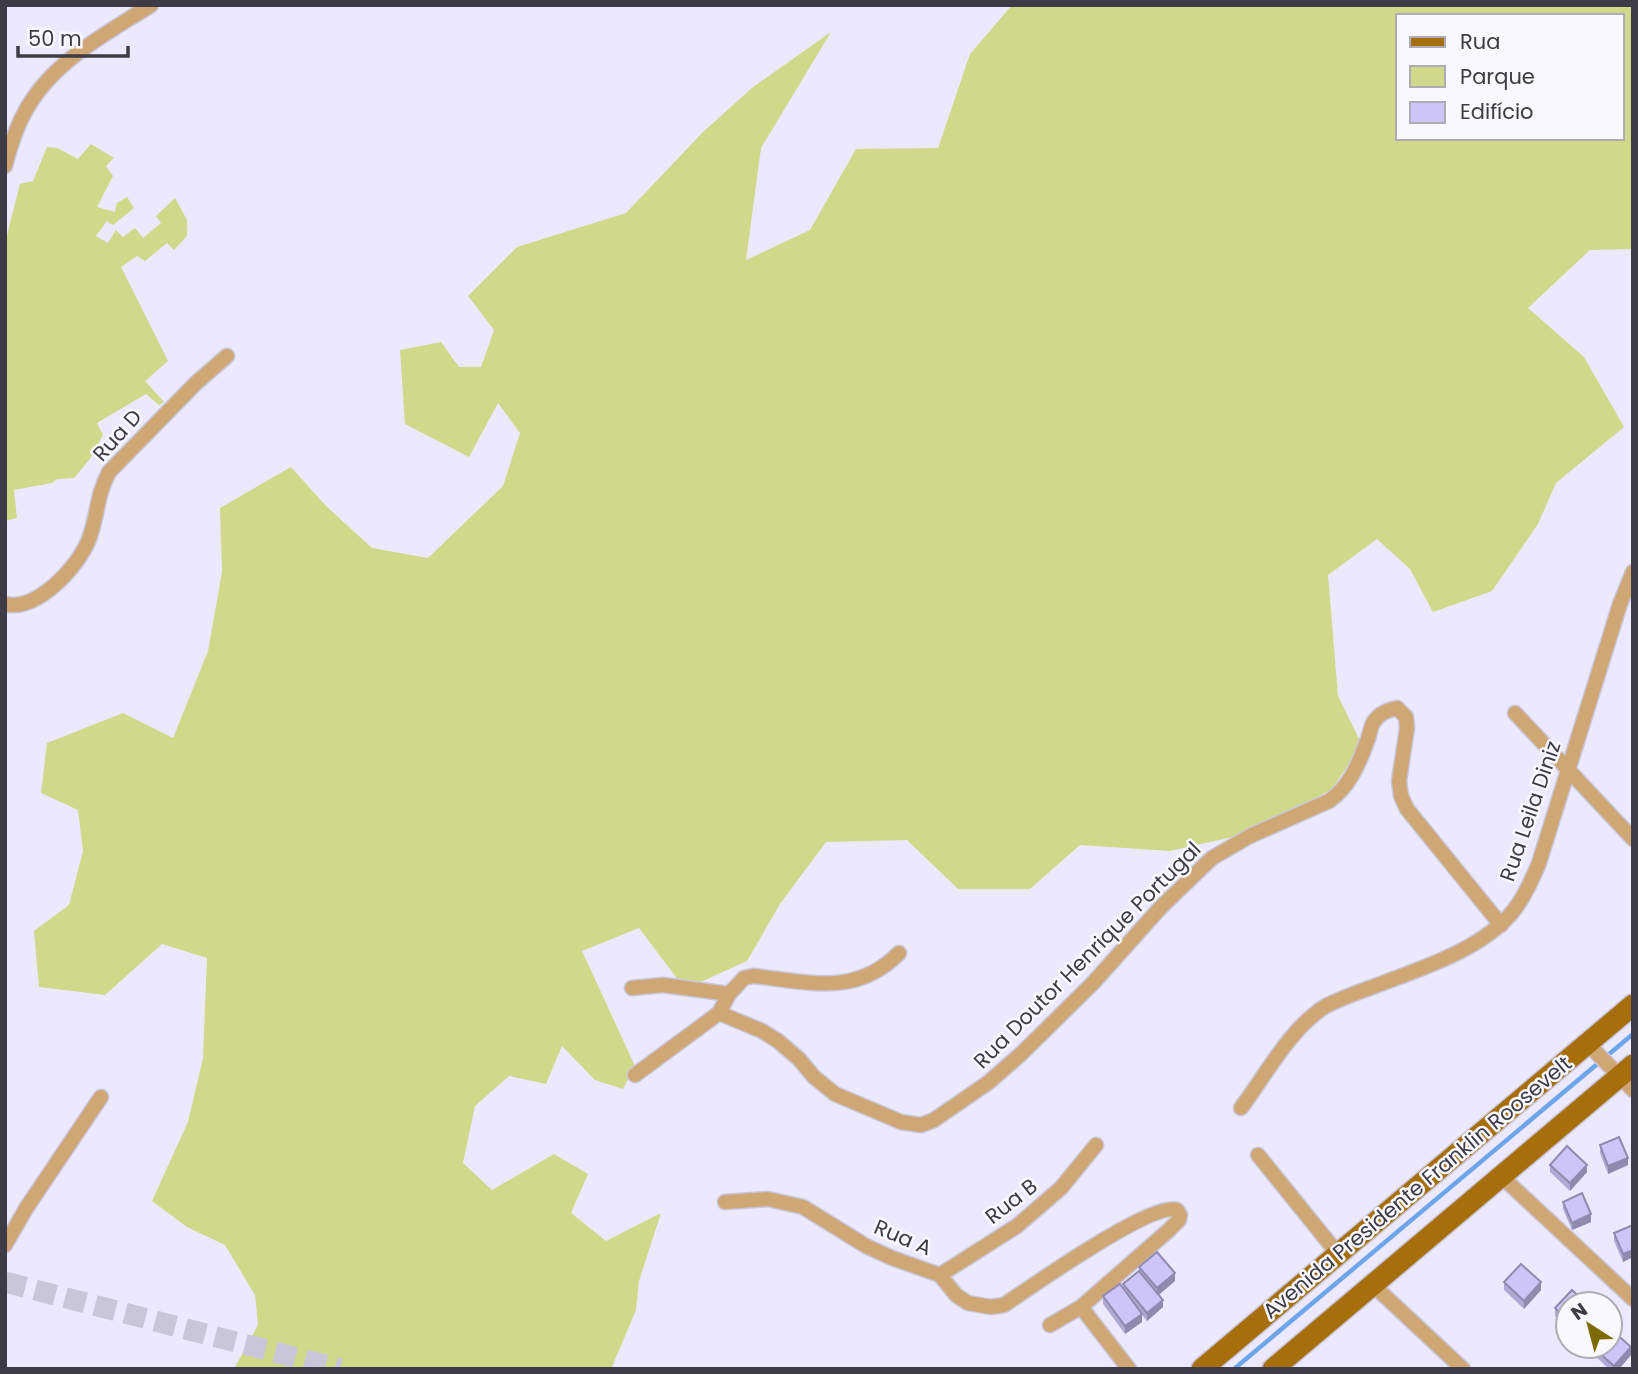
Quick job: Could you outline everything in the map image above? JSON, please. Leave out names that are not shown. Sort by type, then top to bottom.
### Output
[{"type":"main road","name":"Avenida Presidente Franklin Roosevelt","points":[[1202,1369],[1338,1254],[1592,1049],[1633,1005]]},
{"type":"main road","points":[[1273,1369],[1623,1074]]},
{"type":"street","points":[[5,166],[26,109],[42,87],[86,46],[151,5]]},
{"type":"street","name":"Rua D","points":[[5,604],[29,603],[65,575],[88,541],[100,489],[109,472],[196,383],[227,356]]},
{"type":"street","name":"Rua Leila Diniz","points":[[1241,1108],[1297,1031],[1325,1007],[1431,965],[1482,939],[1501,925],[1514,910],[1529,888],[1539,863],[1620,604],[1633,572]]},
{"type":"street","name":"Rua Doutor Henrique Portugal","points":[[719,1013],[762,1031],[778,1041],[835,1094],[901,1122],[921,1125],[934,1121],[989,1082],[1021,1054],[1093,983],[1161,906],[1212,858],[1250,836],[1340,794],[1366,745],[1373,722],[1386,710],[1396,708],[1406,717],[1408,728],[1399,781],[1401,796],[1407,809],[1501,925]]},
{"type":"street","points":[[1515,713],[1633,839]]},
{"type":"street","points":[[635,1075],[719,1013],[737,983],[754,976],[820,983],[849,983],[871,975],[889,964],[899,953]]},
{"type":"street","points":[[632,988],[663,985],[729,994]]},
{"type":"street","points":[[1592,1049],[1623,1074]]},
{"type":"street","points":[[5,1245],[27,1207],[101,1097]]},
{"type":"street","name":"Rua B","points":[[940,1275],[1017,1226],[1060,1188],[1096,1146]]},
{"type":"street","points":[[1258,1155],[1338,1254]]},
{"type":"street","points":[[1501,1176],[1633,1299]]},
{"type":"street","name":"Rua A","points":[[725,1202],[768,1199],[803,1207],[866,1246],[940,1275],[956,1295],[968,1303],[991,1307],[1004,1305],[1141,1218],[1172,1208],[1180,1215],[1170,1230],[1081,1307]]},
{"type":"street","points":[[1373,1284],[1463,1369]]},
{"type":"street","points":[[1050,1325],[1081,1307],[1129,1369]]},
{"type":"green space","points":[[1012,5],[1633,5],[1633,249],[1590,250],[1528,308],[1584,357],[1624,427],[1556,483],[1538,524],[1492,591],[1433,612],[1410,569],[1377,539],[1328,575],[1338,696],[1362,745],[1331,790],[1246,834],[1170,851],[1080,845],[1030,889],[958,889],[907,840],[826,842],[780,904],[747,961],[685,989],[639,928],[582,951],[635,1066],[623,1089],[595,1080],[562,1046],[546,1084],[509,1076],[475,1106],[463,1163],[492,1190],[554,1154],[588,1174],[571,1213],[606,1241],[661,1213],[639,1281],[636,1310],[611,1369],[234,1369],[258,1325],[255,1295],[225,1245],[187,1227],[152,1201],[188,1122],[203,1058],[207,958],[162,944],[105,995],[39,987],[34,931],[69,905],[83,851],[78,810],[41,793],[47,743],[123,713],[173,738],[208,651],[222,572],[220,508],[291,467],[326,506],[372,548],[428,558],[503,486],[520,433],[498,403],[469,457],[405,424],[400,350],[441,342],[459,367],[481,367],[494,330],[468,296],[517,247],[626,213],[703,132],[753,87],[831,32],[761,148],[746,260],[810,230],[856,149],[938,148],[970,54]]},
{"type":"green space","points":[[91,144],[114,158],[106,166],[113,176],[97,207],[115,212],[117,203],[127,197],[134,208],[113,225],[107,221],[96,236],[108,243],[116,230],[123,237],[135,228],[143,238],[161,223],[156,216],[175,198],[187,220],[187,236],[174,250],[167,243],[145,261],[137,256],[121,267],[168,361],[145,381],[164,402],[159,405],[146,394],[97,423],[103,435],[90,459],[74,478],[57,479],[52,483],[14,490],[17,518],[5,521],[5,243],[20,184],[33,181],[47,147],[57,148],[78,159]]},
{"type":"building","points":[[1619,1137],[1628,1158],[1608,1166],[1600,1145]]},
{"type":"building","points":[[1567,1146],[1587,1165],[1570,1183],[1550,1165]]},
{"type":"building","points":[[1582,1193],[1591,1214],[1572,1223],[1563,1202]]},
{"type":"building","points":[[1633,1225],[1633,1250],[1623,1254],[1614,1233]]},
{"type":"building","points":[[1157,1252],[1175,1273],[1157,1288],[1139,1267]]},
{"type":"building","points":[[1521,1264],[1541,1282],[1524,1301],[1504,1282]]},
{"type":"building","points":[[1139,1271],[1163,1300],[1147,1313],[1123,1284]]},
{"type":"building","points":[[1120,1284],[1142,1314],[1125,1326],[1103,1296]]},
{"type":"building","points":[[1624,1341],[1631,1347],[1624,1355]]},
{"type":"building","points":[[1607,1360],[1619,1360],[1614,1366]]},
{"type":"waterway","points":[[1234,1369],[1633,1034]]},
{"type":"tunnel","points":[[5,1282],[340,1369]]}]
